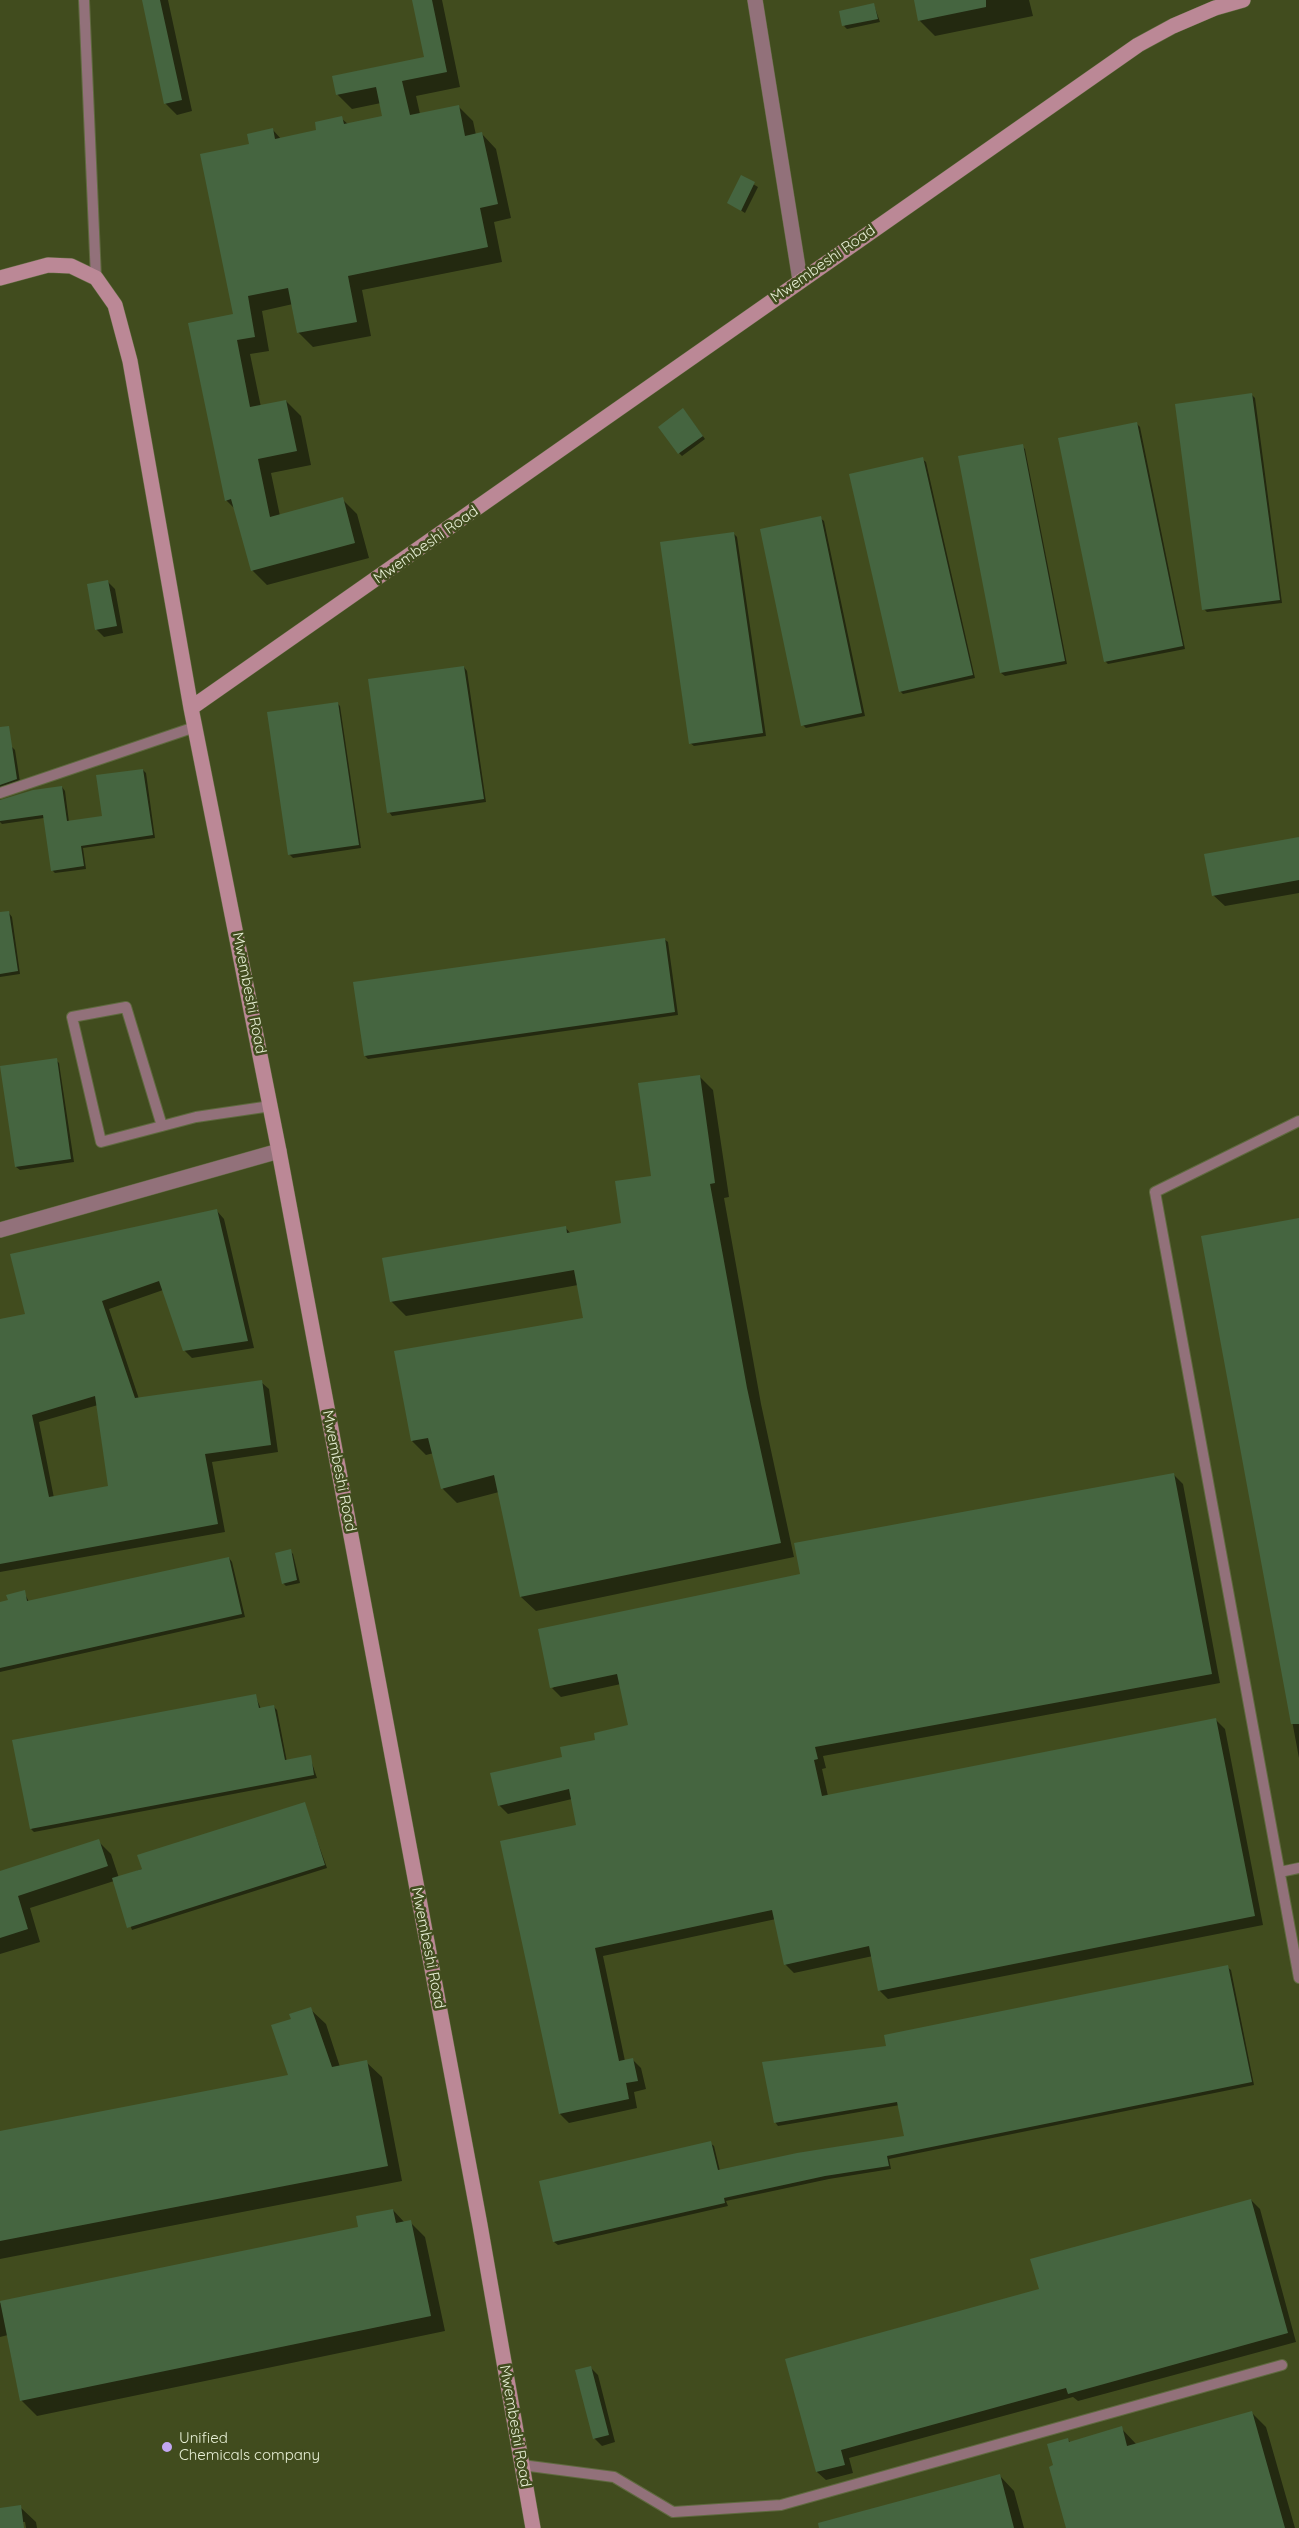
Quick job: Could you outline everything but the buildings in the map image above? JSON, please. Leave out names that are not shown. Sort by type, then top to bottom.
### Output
[{"type":"street","points":[[755,0],[800,280]]},
{"type":"street","name":"Mwembeshi Road","points":[[533,2528],[480,2225],[279,1151],[192,708],[1138,45],[1194,16],[1243,0]]},
{"type":"street","points":[[0,278],[48,265],[71,266],[96,278],[115,305],[130,361],[192,708]]},
{"type":"street","points":[[0,1230],[279,1151]]},
{"type":"lane","points":[[84,0],[96,278]]},
{"type":"lane","points":[[0,793],[195,727]]},
{"type":"lane","points":[[162,1126],[126,1007],[72,1017],[101,1142],[162,1126],[196,1117],[270,1106]]},
{"type":"lane","points":[[1299,1120],[1155,1192],[1299,1978]]},
{"type":"lane","points":[[1280,1872],[1299,1868]]},
{"type":"lane","points":[[522,2465],[614,2477],[673,2512],[781,2505],[1282,2365]]},
{"type":"place","name":"Unified Chemicals company","points":[[167,2447]]}]
